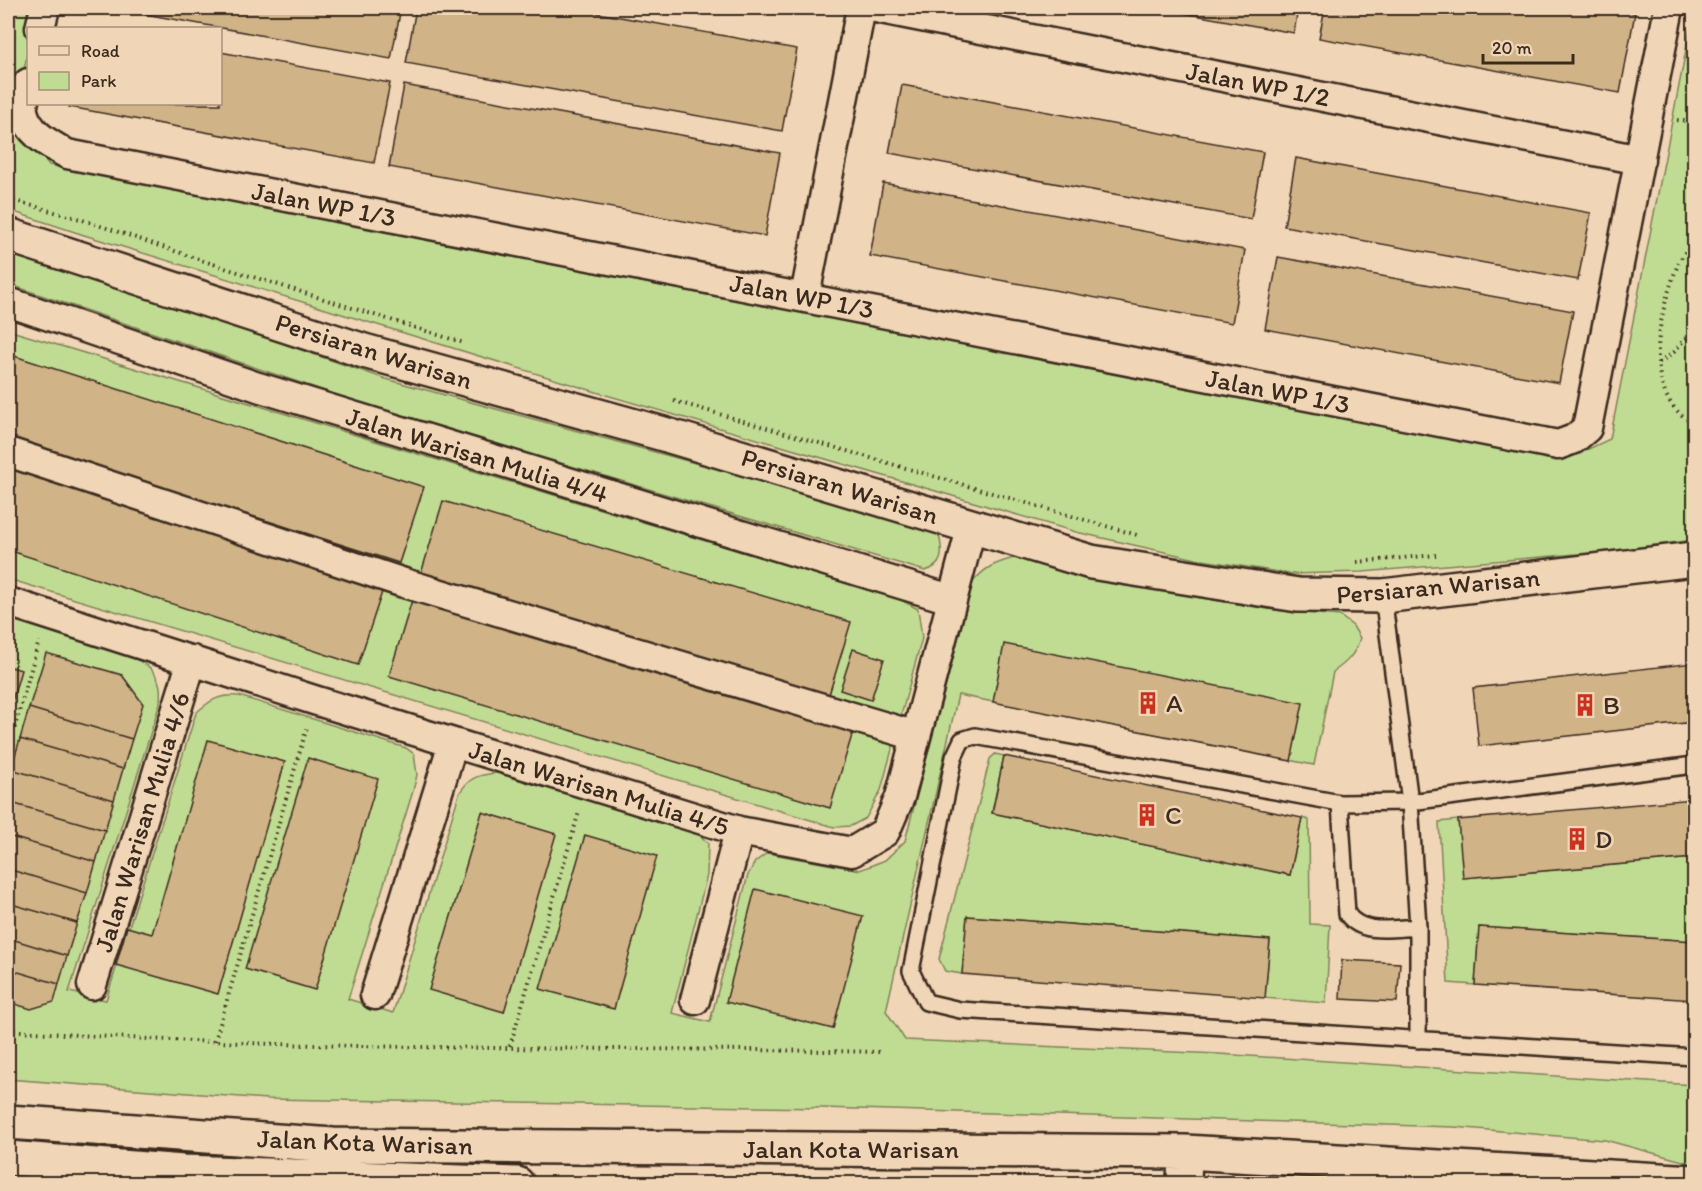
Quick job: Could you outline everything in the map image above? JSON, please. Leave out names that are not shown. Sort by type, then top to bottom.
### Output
[{"type":"street","points":[[40,27],[45,8]]},
{"type":"street","points":[[805,296],[861,8]]},
{"type":"street","name":"Jalan WP 1/2","points":[[876,8],[1640,160]]},
{"type":"street","name":"Jalan WP 1/3","points":[[27,88],[23,110],[32,128],[45,142],[67,154],[805,296],[1558,445],[1574,439],[1587,428],[1669,8]]},
{"type":"street","name":"Persiaran Warisan","points":[[8,235],[364,351],[660,433],[1091,562],[1298,595],[1383,596],[1695,559]]},
{"type":"street","name":"Jalan Warisan Mulia 4/4","points":[[8,302],[258,387],[950,599]]},
{"type":"street","points":[[8,452],[404,583],[916,736]]},
{"type":"street","name":"Jalan Warisan Mulia 4/5","points":[[8,602],[314,700],[739,831],[852,852],[885,832],[900,797],[950,599],[972,525]]},
{"type":"street","name":"Jalan Warisan Mulia 4/6","points":[[92,985],[192,660]]},
{"type":"street","points":[[375,995],[453,743]]},
{"type":"street","points":[[695,1000],[739,831]]},
{"type":"street","name":"Jalan Kota Warisan","points":[[8,1122],[333,1145],[1185,1152],[1695,1182]]},
{"type":"street","points":[[1184,1184],[1185,1152]]},
{"type":"street","name":"Jalan Kota Warisan","points":[[8,1158],[183,1172],[517,1184]]},
{"type":"lane","points":[[1383,596],[1410,802],[1418,927],[1418,1040]]},
{"type":"lane","points":[[1695,765],[1410,802],[1340,803],[975,736],[962,740],[954,757],[911,971],[926,1002],[960,1010],[1695,1057]]},
{"type":"lane","points":[[1340,803],[1347,914],[1354,924],[1368,929],[1418,927]]},
{"type":"path","points":[[1695,104],[1692,122],[1695,146]]},
{"type":"path","points":[[1676,120],[1692,122]]},
{"type":"path","points":[[8,199],[80,219],[228,269],[471,345]]},
{"type":"path","points":[[1695,244],[1683,256],[1661,312],[1659,363],[1662,384],[1680,416],[1695,423]]},
{"type":"path","points":[[1659,363],[1674,352],[1695,328]]},
{"type":"path","points":[[671,400],[1141,536]]},
{"type":"path","points":[[1346,562],[1440,555]]},
{"type":"path","points":[[8,751],[47,614]]},
{"type":"path","points":[[214,1041],[314,700]]},
{"type":"path","points":[[510,1046],[587,785]]},
{"type":"path","points":[[8,1030],[98,1037],[214,1041],[882,1052]]},
{"type":"green space","points":[[8,8],[36,8],[27,27],[27,54],[15,122],[49,165],[667,287],[1567,459],[1610,439],[1694,9],[1694,540],[1601,552],[1362,572],[1291,574],[1196,559],[1076,532],[603,394],[8,210]]},
{"type":"green space","points":[[8,250],[386,379],[923,525],[939,535],[941,558],[936,566],[925,571],[375,408],[8,284]]},
{"type":"green space","points":[[8,330],[901,600],[918,609],[922,638],[881,790],[866,818],[851,826],[834,827],[8,579]]},
{"type":"green space","points":[[1014,558],[1161,591],[1274,610],[1340,616],[1353,626],[1360,638],[1350,658],[1333,672],[1314,765],[958,695],[886,1011],[905,1040],[1219,1054],[1694,1085],[1694,1164],[1605,1140],[1454,1127],[823,1108],[267,1099],[8,1079],[8,617],[84,640],[142,662],[151,669],[160,685],[160,703],[69,992],[106,1000],[196,713],[216,699],[239,696],[406,748],[414,754],[417,775],[413,791],[348,999],[393,1013],[459,794],[474,778],[496,773],[674,823],[695,831],[708,843],[707,875],[672,1013],[710,1022],[748,875],[755,862],[767,853],[860,870],[885,860],[905,841],[973,582],[991,566]]},
{"type":"green space","points":[[995,754],[1004,756],[992,813],[1290,875],[1302,818],[1309,820],[1310,924],[1330,925],[1326,1003],[1265,998],[1270,940],[967,916],[962,974],[945,971],[939,959],[990,759]]},
{"type":"green space","points":[[1458,820],[1464,878],[1694,858],[1694,941],[1479,927],[1475,985],[1448,983],[1439,822]]},
{"type":"building","points":[[112,8],[401,8],[391,59]]},
{"type":"building","points":[[416,8],[570,8],[797,49],[782,131],[406,63]]},
{"type":"building","points":[[1156,8],[1298,8],[1294,33]]},
{"type":"building","points":[[1325,8],[1605,8],[1635,13],[1620,93],[1319,38]]},
{"type":"building","points":[[222,52],[390,83],[374,163],[69,107],[70,105],[222,105]]},
{"type":"building","points":[[404,85],[780,153],[765,236],[389,167]]},
{"type":"building","points":[[902,85],[1263,152],[1251,219],[889,153]]},
{"type":"building","points":[[1296,158],[1591,213],[1578,280],[1284,226]]},
{"type":"building","points":[[883,183],[1245,250],[1232,323],[870,256]]},
{"type":"building","points":[[1278,257],[1573,311],[1559,383],[1265,329]]},
{"type":"building","points":[[8,354],[424,487],[399,563],[8,438]]},
{"type":"building","points":[[8,466],[383,589],[358,665],[8,550]]},
{"type":"building","points":[[443,501],[851,622],[828,698],[420,577]]},
{"type":"building","points":[[412,600],[853,732],[830,808],[389,676]]},
{"type":"building","name":"A","points":[[1004,644],[1303,703],[1291,761],[993,702]]},
{"type":"building","points":[[853,649],[884,659],[871,700],[840,690]]},
{"type":"building","points":[[46,653],[122,675],[143,704],[132,739],[29,708]]},
{"type":"building","name":"B","points":[[1694,663],[1694,722],[1479,746],[1473,688]]},
{"type":"building","points":[[8,666],[21,670],[11,705],[8,704]]},
{"type":"building","points":[[29,708],[132,739],[123,769],[20,739]]},
{"type":"building","points":[[20,739],[123,769],[114,800],[11,769]]},
{"type":"building","points":[[208,740],[285,762],[218,994],[116,965],[127,927],[152,934]]},
{"type":"building","name":"C","points":[[1004,756],[1302,818],[1290,875],[992,813]]},
{"type":"building","points":[[308,758],[378,779],[315,990],[245,969]]},
{"type":"building","points":[[11,769],[114,800],[105,830],[8,802]]},
{"type":"building","name":"D","points":[[1694,799],[1694,858],[1463,878],[1458,820]]},
{"type":"building","points":[[8,802],[105,830],[96,862],[8,836]]},
{"type":"building","points":[[482,812],[556,834],[504,1012],[429,990]]},
{"type":"building","points":[[585,835],[657,856],[614,1009],[540,989]]},
{"type":"building","points":[[8,836],[96,862],[87,893],[8,869]]},
{"type":"building","points":[[8,869],[87,893],[77,923],[8,903]]},
{"type":"building","points":[[755,889],[863,916],[833,1029],[726,1002]]},
{"type":"building","points":[[8,903],[77,923],[67,956],[8,938]]},
{"type":"building","points":[[967,916],[1270,940],[1265,998],[962,974]]},
{"type":"building","points":[[1479,927],[1694,941],[1694,1000],[1475,985]]},
{"type":"building","points":[[8,938],[67,956],[59,984],[8,969]]},
{"type":"building","points":[[1342,960],[1400,963],[1397,1002],[1340,999]]},
{"type":"building","points":[[8,969],[59,984],[54,1002],[31,1009],[8,1002]]},
{"type":"place","name":"A","points":[[1148,703]]},
{"type":"place","name":"B","points":[[1585,705]]},
{"type":"place","name":"C","points":[[1147,815]]},
{"type":"place","name":"D","points":[[1577,839]]}]
